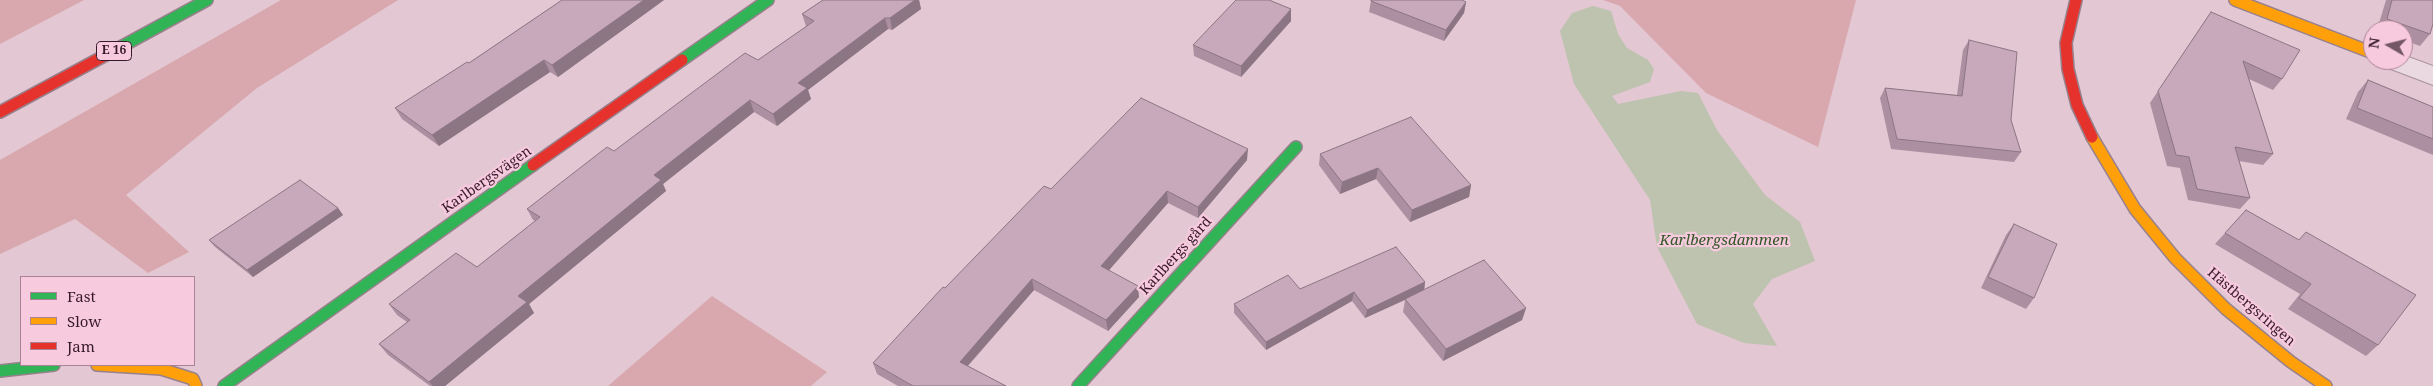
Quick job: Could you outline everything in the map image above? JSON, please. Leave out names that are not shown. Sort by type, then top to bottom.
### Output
[{"type":"main road","name":"E 16","points":[[0,112],[206,0]]},
{"type":"main road","name":"Karlbergsvägen","points":[[224,386],[768,0]]},
{"type":"main road","name":"Hästbergsringen","points":[[2076,0],[2066,43],[2068,68],[2077,105],[2101,155],[2135,209],[2175,258],[2226,309],[2291,362],[2326,386]]},
{"type":"main road","points":[[2235,0],[2363,49]]},
{"type":"main road","name":"E 16","points":[[0,116],[21,101]]},
{"type":"main road","name":"Karlbergs gård","points":[[1078,386],[1296,147]]},
{"type":"main road","points":[[0,371],[45,366]]},
{"type":"main road","points":[[113,366],[161,369],[193,379],[196,386]]},
{"type":"street","points":[[2413,68],[2433,76]]},
{"type":"shaded area","points":[[0,0],[84,0],[0,44]]},
{"type":"shaded area","points":[[281,0],[398,0],[257,88],[126,195],[189,252],[148,273],[75,219],[0,254],[0,160]]},
{"type":"shaded area","points":[[1603,0],[1856,0],[1818,147],[1706,93],[1620,6]]},
{"type":"shaded area","points":[[712,296],[827,372],[811,386],[608,386]]},
{"type":"water","name":"Karlbergsdammen","points":[[1593,6],[1611,11],[1618,34],[1627,48],[1648,60],[1654,69],[1650,82],[1612,96],[1618,104],[1681,91],[1698,93],[1717,130],[1765,195],[1800,222],[1815,261],[1772,279],[1753,304],[1777,346],[1744,343],[1697,324],[1657,247],[1650,200],[1574,84],[1560,31],[1572,13]]},
{"type":"building","points":[[562,0],[644,0],[552,65],[544,60],[432,135],[395,108],[467,62],[469,63]]},
{"type":"building","points":[[823,0],[915,0],[890,18],[885,18],[798,83],[807,88],[773,114],[750,100],[654,175],[661,180],[518,296],[527,302],[429,382],[379,344],[410,320],[389,304],[456,253],[477,267],[540,217],[527,209],[607,147],[614,151],[745,53],[758,60],[814,21],[802,14]]},
{"type":"building","points":[[1236,0],[1269,0],[1291,9],[1241,66],[1193,45]]},
{"type":"building","points":[[1371,0],[1462,0],[1466,2],[1446,30]]},
{"type":"building","points":[[2392,0],[2433,0],[2433,24],[2430,34],[2413,28],[2413,20],[2387,19]]},
{"type":"building","points":[[2211,12],[2300,50],[2282,79],[2243,61],[2273,154],[2235,147],[2250,198],[2197,189],[2189,157],[2176,155],[2158,91]]},
{"type":"building","points":[[1969,40],[2017,52],[2011,120],[2021,152],[1897,139],[1885,88],[1962,96]]},
{"type":"building","points":[[2368,80],[2433,107],[2433,139],[2357,108]]},
{"type":"building","points":[[1141,98],[1248,149],[1198,207],[1167,191],[1101,266],[1138,286],[1106,320],[1032,279],[960,362],[1006,386],[913,386],[873,363],[943,287],[945,288],[1044,186],[1051,189]]},
{"type":"building","points":[[1411,117],[1471,185],[1412,210],[1378,168],[1342,182],[1320,154]]},
{"type":"building","points":[[300,180],[338,208],[247,270],[209,240]]},
{"type":"building","points":[[2246,210],[2299,240],[2306,232],[2416,295],[2378,345],[2299,298],[2311,284],[2225,233]]},
{"type":"building","points":[[2014,224],[2057,244],[2034,298],[1988,277]]},
{"type":"building","points":[[1396,247],[1425,282],[1367,310],[1354,292],[1266,342],[1234,304],[1288,275],[1300,289]]},
{"type":"building","points":[[1484,260],[1526,308],[1446,349],[1405,299]]},
{"type":"traffic: fast","points":[[117,49],[207,0]]},
{"type":"traffic: fast","points":[[682,60],[768,0]]},
{"type":"traffic: fast","points":[[1078,386],[1296,147]]},
{"type":"traffic: fast","points":[[224,386],[533,165]]},
{"type":"traffic: fast","points":[[0,371],[45,366]]},
{"type":"traffic: slow","points":[[2235,0],[2363,49]]},
{"type":"traffic: slow","points":[[2092,137],[2101,155],[2135,209],[2175,258],[2226,309],[2291,362],[2326,386]]},
{"type":"traffic: slow","points":[[113,366],[161,369],[193,379],[196,386]]},
{"type":"traffic: jam","points":[[2076,0],[2066,43],[2068,69],[2077,105],[2092,137]]},
{"type":"traffic: jam","points":[[0,112],[117,49]]},
{"type":"traffic: jam","points":[[533,165],[682,60]]}]
